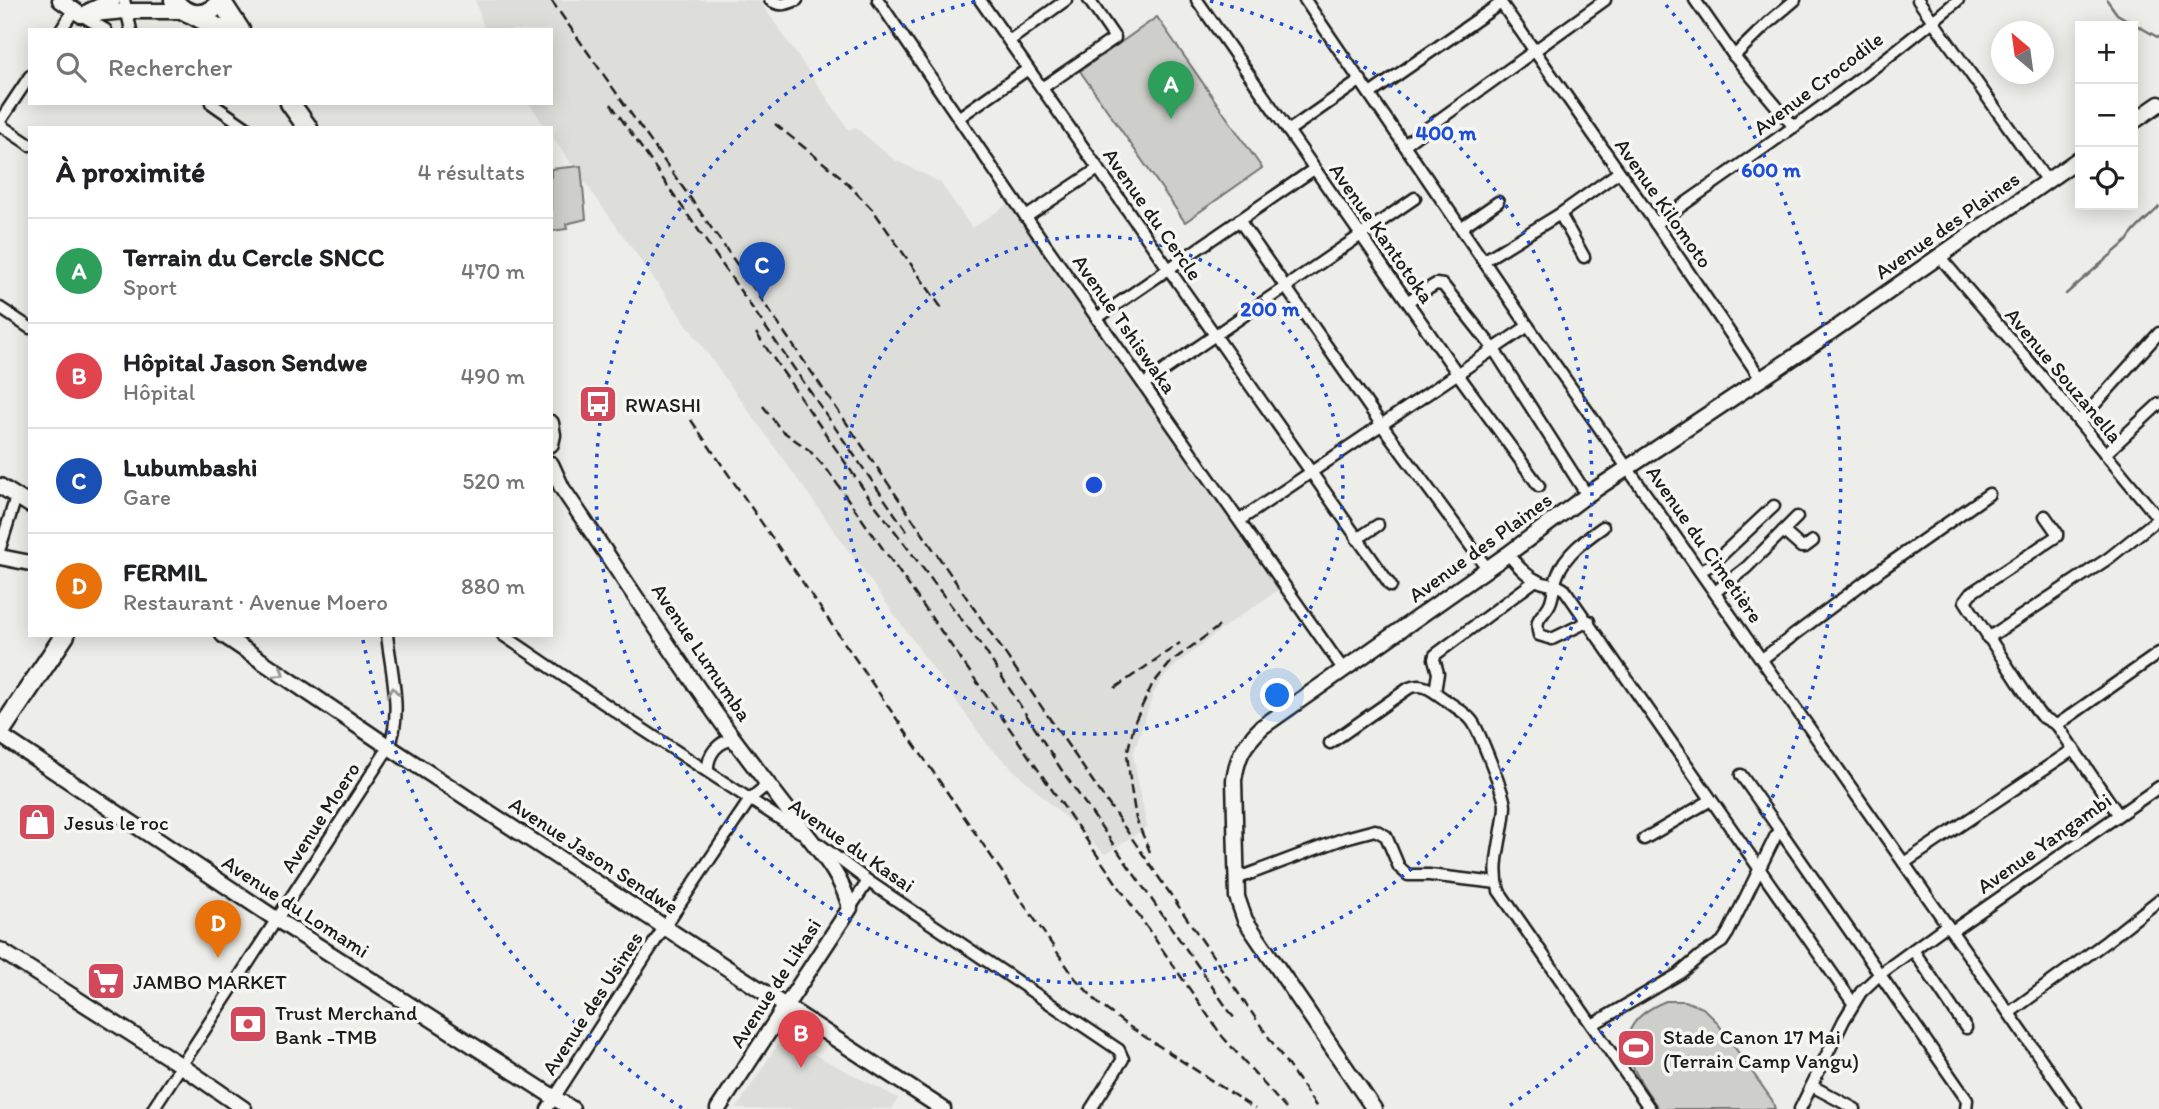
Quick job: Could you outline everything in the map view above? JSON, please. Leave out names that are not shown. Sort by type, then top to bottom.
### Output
[{"type":"highway","points":[[183,8],[208,13],[221,0],[239,28]]},
{"type":"highway","points":[[183,8],[218,28]]},
{"type":"highway","points":[[291,105],[307,126]]},
{"type":"highway","points":[[0,733],[64,637]]},
{"type":"main road","points":[[60,0],[78,13],[125,6],[183,8]]},
{"type":"main road","points":[[78,13],[113,0]]},
{"type":"main road","points":[[2138,119],[2159,104]]},
{"type":"main road","name":"Avenue des Plaines","points":[[1374,1109],[1245,920],[1237,897],[1234,780],[1240,753],[1245,745],[1262,727],[1508,554],[1587,495],[1761,379],[2075,161]]},
{"type":"main road","name":"Avenue Lumumba","points":[[557,483],[735,740],[810,838],[841,883],[850,908]]},
{"type":"main road","points":[[0,486],[28,504]]},
{"type":"main road","points":[[0,557],[28,564]]},
{"type":"main road","name":"Avenue Jason Sendwe","points":[[226,637],[389,747],[943,1109]]},
{"type":"main road","name":"Avenue du Lomami","points":[[0,733],[551,1103],[572,1109]]},
{"type":"main road","name":"Avenue de Likasi","points":[[718,1109],[850,908]]},
{"type":"main road","points":[[0,950],[182,1066],[244,1109]]},
{"type":"street","points":[[771,0],[776,4],[786,5],[797,0]]},
{"type":"street","name":"Avenue Tshiswaka","points":[[878,0],[1026,217],[1343,669]]},
{"type":"street","name":"Avenue du Cercle","points":[[980,0],[1391,586]]},
{"type":"street","points":[[1009,41],[1066,0]]},
{"type":"street","points":[[1042,88],[1115,38],[1089,0]]},
{"type":"street","name":"Avenue Kantotoka","points":[[1197,0],[1539,486]]},
{"type":"street","name":"Avenue du Cimetière","points":[[1305,0],[1528,326],[2076,1109]]},
{"type":"street","points":[[1404,145],[1605,0]]},
{"type":"street","points":[[1695,0],[1734,56],[1794,127]]},
{"type":"street","points":[[1734,56],[1795,0]]},
{"type":"street","points":[[1919,0],[2047,181]]},
{"type":"street","name":"Avenue Crocodile","points":[[1656,224],[1794,127],[1958,0]]},
{"type":"street","points":[[1370,94],[1500,1]]},
{"type":"street","name":"Avenue Kilomoto","points":[[1500,1],[1761,379]]},
{"type":"street","points":[[125,6],[130,28]]},
{"type":"street","points":[[63,28],[78,13],[103,28]]},
{"type":"street","points":[[958,118],[1028,69]]},
{"type":"street","points":[[28,79],[0,123],[28,144]]},
{"type":"street","points":[[1288,131],[1361,80]]},
{"type":"street","points":[[214,105],[244,126]]},
{"type":"street","points":[[1026,217],[1098,169]]},
{"type":"street","points":[[1097,318],[1314,169]]},
{"type":"street","points":[[1485,260],[1560,214],[1619,172]]},
{"type":"street","points":[[1144,384],[1415,198]]},
{"type":"street","points":[[1462,227],[1498,202]]},
{"type":"street","points":[[1560,214],[1584,257]]},
{"type":"street","points":[[1239,220],[1381,424],[1487,568]]},
{"type":"street","name":"Avenue Souzanella","points":[[1939,256],[2159,518]]},
{"type":"street","points":[[1408,301],[1436,284],[1441,284],[1493,348],[1587,495]]},
{"type":"street","points":[[0,308],[28,327]]},
{"type":"street","points":[[1240,520],[1528,326]]},
{"type":"street","points":[[2079,422],[2159,333]]},
{"type":"street","points":[[2105,454],[2159,404]]},
{"type":"street","points":[[1762,659],[1882,569],[1989,494]]},
{"type":"street","points":[[0,548],[16,497]]},
{"type":"street","points":[[1700,571],[1711,565],[1774,506]]},
{"type":"street","points":[[2045,516],[2057,536],[1971,593],[1965,601],[2037,711],[2057,725],[2118,814]]},
{"type":"street","points":[[1715,592],[1746,568],[1797,517]]},
{"type":"street","points":[[1988,638],[2109,558],[2159,518]]},
{"type":"street","points":[[1357,539],[1378,525]]},
{"type":"street","points":[[1588,621],[1552,639],[1539,635],[1537,626],[1539,617],[1550,604],[1559,570],[1578,547],[1603,527]]},
{"type":"street","points":[[1783,531],[1801,547],[1813,541]]},
{"type":"street","points":[[1508,554],[1517,566],[1536,580],[1565,590],[1853,1003]]},
{"type":"street","points":[[1434,692],[1438,673],[1434,659],[1439,651],[1536,580]]},
{"type":"street","name":"Avenue Moero","points":[[153,1109],[389,747],[395,732],[396,715],[387,637]]},
{"type":"street","name":"Avenue du Kasai","points":[[506,637],[751,798],[868,881],[1119,1050],[1123,1059],[1091,1109]]},
{"type":"street","points":[[2057,725],[2159,653]]},
{"type":"street","points":[[1331,743],[1413,686],[1423,685],[1472,721],[1503,794],[1505,808],[1497,854],[1499,891],[1650,1109]]},
{"type":"street","points":[[708,771],[709,759],[717,747],[728,740],[735,740]]},
{"type":"street","points":[[1905,863],[2074,749]]},
{"type":"street","points":[[1741,775],[1967,1100],[1966,1109]]},
{"type":"street","name":"Avenue des Usines","points":[[551,1103],[665,926],[751,798],[766,782]]},
{"type":"street","name":"Avenue Yangambi","points":[[1800,1109],[1853,1003],[1880,974],[2159,787]]},
{"type":"street","points":[[1644,839],[1712,800]]},
{"type":"street","points":[[1592,1025],[1679,974],[1722,942],[1779,829]]},
{"type":"street","points":[[1236,879],[1345,838],[1375,830],[1386,836],[1399,867],[1408,875],[1429,874],[1497,883]]},
{"type":"street","name":"Avenue de Likasi","points":[[850,908],[868,881]]},
{"type":"street","points":[[2009,1013],[2159,900]]},
{"type":"street","points":[[1913,950],[1966,1028]]},
{"type":"street","points":[[1812,1086],[1855,1109]]},
{"type":"shaded area","points":[[475,0],[759,0],[849,130],[855,127],[893,159],[940,182],[972,228],[1013,201],[1281,588],[1224,627],[1176,665],[1162,679],[1153,694],[1133,755],[1147,827],[1105,854],[990,748],[553,138],[553,126],[545,126],[530,105],[553,105],[553,28],[484,28]]},
{"type":"shaded area","points":[[1157,17],[1262,168],[1185,222],[1080,71]]},
{"type":"shaded area","points":[[581,166],[586,219],[566,224],[567,229],[553,231],[553,169]]},
{"type":"shaded area","points":[[1666,1001],[1685,1001],[1703,1008],[1716,1021],[1772,1100],[1775,1109],[1659,1109],[1632,1064],[1628,1036],[1634,1023],[1646,1011]]},
{"type":"shaded area","points":[[782,1038],[898,1098],[892,1109],[736,1109]]},
{"type":"waterway","points":[[2107,0],[2117,14],[2159,38]]},
{"type":"waterway","points":[[2066,294],[2127,241],[2159,207]]},
{"type":"railway","points":[[551,0],[762,300],[1318,1109]]},
{"type":"railway","points":[[611,104],[908,533]]},
{"type":"railway","points":[[775,124],[840,176],[873,210],[943,310]]},
{"type":"railway","points":[[756,333],[869,497],[984,649],[1061,769],[1234,1018]]},
{"type":"railway","points":[[763,406],[781,430],[809,450],[828,471],[1222,1036],[1286,1109]]},
{"type":"railway","points":[[691,420],[1075,978],[1099,1004],[1124,1023],[1255,1109]]},
{"type":"railway","points":[[1150,852],[1136,819],[1127,754],[1135,721],[1152,685],[1172,661],[1222,624]]},
{"type":"railway","points":[[1115,688],[1180,643]]},
{"type":"place","name":"Terrain du Cercle SNCC","points":[[1171,119]]},
{"type":"place","name":"Lubumbashi","points":[[762,300]]},
{"type":"place","name":"RWASHI","points":[[598,404]]},
{"type":"place","name":"Jesus le roc","points":[[37,822]]},
{"type":"place","name":"FERMIL","points":[[218,958]]},
{"type":"place","name":"JAMBO MARKET","points":[[106,981]]},
{"type":"place","name":"Trust Merchand Bank -TMB","points":[[248,1024]]},
{"type":"place","name":"Stade Canon 17 Mai (Terrain Camp Vangu)","points":[[1636,1048]]},
{"type":"place","name":"Hôpital Jason Sendwe","points":[[801,1068]]}]
